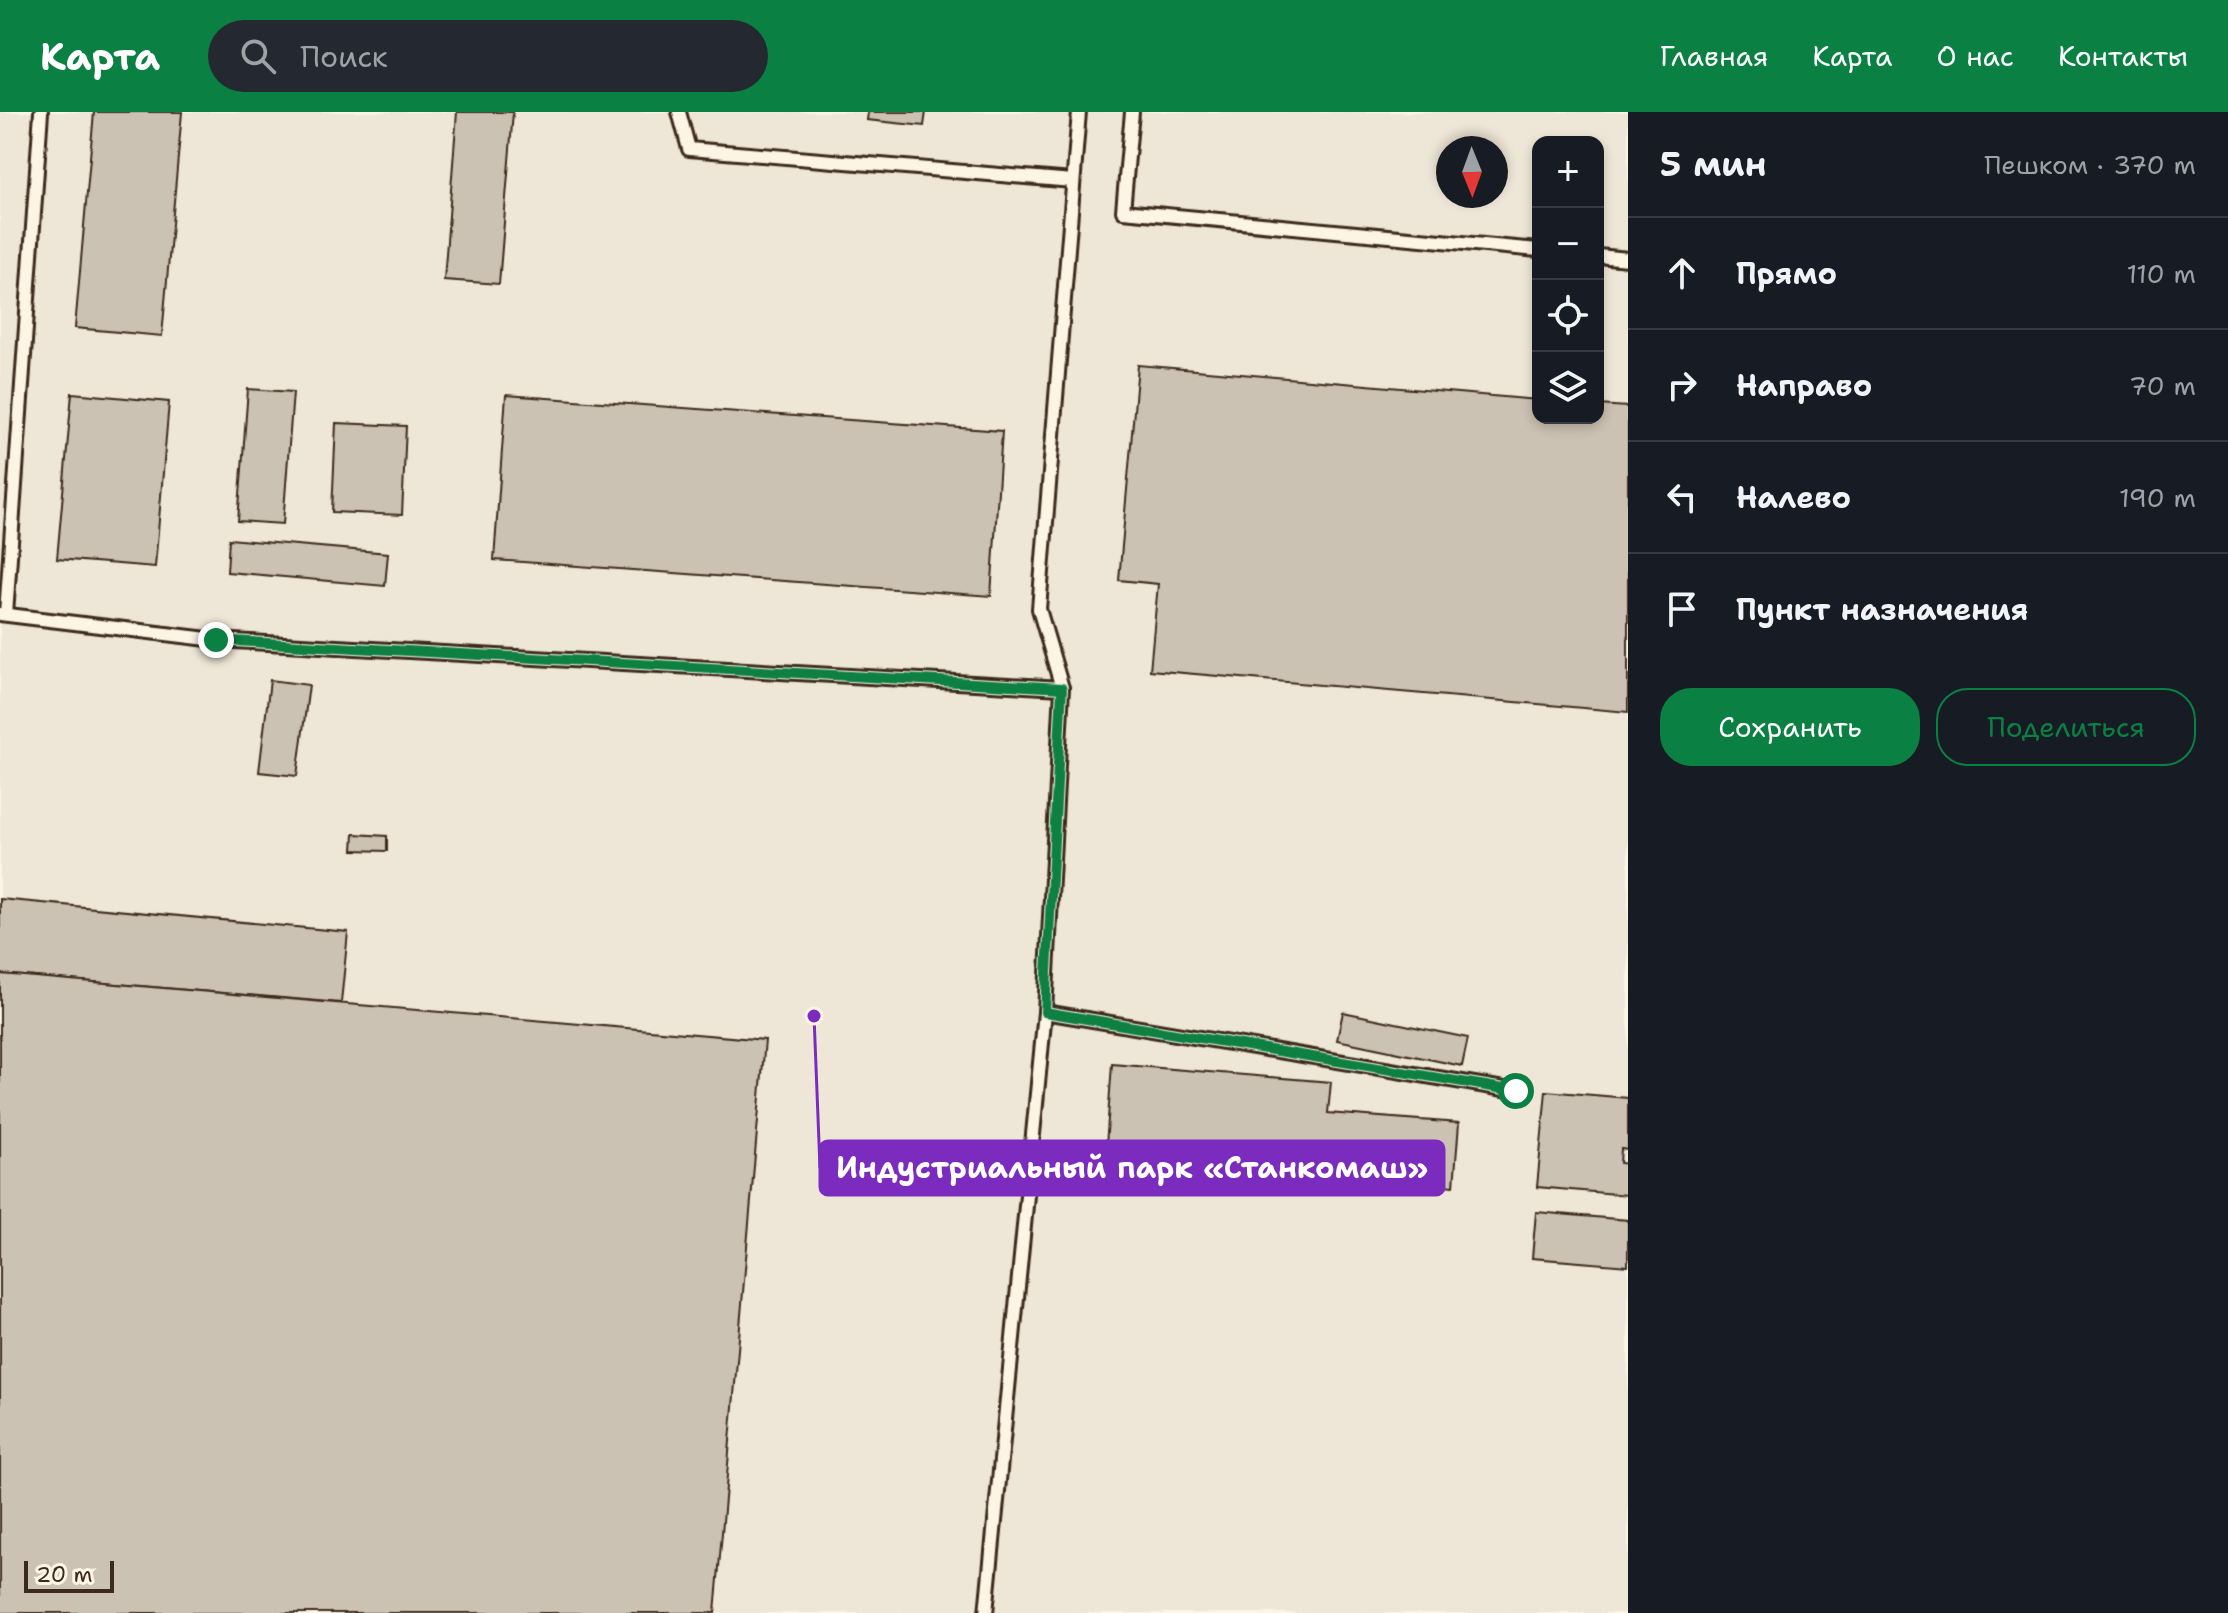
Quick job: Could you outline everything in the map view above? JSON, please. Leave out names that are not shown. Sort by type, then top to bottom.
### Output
[{"type":"lane","points":[[41,112],[3,614],[216,640],[1062,688]]},
{"type":"lane","points":[[679,112],[689,149],[1073,181]]},
{"type":"lane","points":[[986,1613],[1045,1012],[1062,688],[1039,609],[1079,112]]},
{"type":"lane","points":[[1132,112],[1123,211],[1532,249]]},
{"type":"lane","points":[[1604,257],[1628,259]]},
{"type":"lane","points":[[1045,1012],[1516,1091]]},
{"type":"shaded area","points":[[0,112],[1628,112],[1628,1613],[0,1613]]},
{"type":"building","points":[[94,112],[182,112],[162,336],[75,328]]},
{"type":"building","points":[[457,112],[513,112],[499,284],[444,280]]},
{"type":"building","points":[[868,112],[926,112],[924,126],[867,120]]},
{"type":"building","points":[[1138,365],[1532,399],[1532,424],[1604,424],[1604,405],[1628,407],[1628,712],[1150,670],[1158,584],[1119,580]]},
{"type":"building","points":[[248,389],[293,392],[283,524],[238,521]]},
{"type":"building","points":[[72,393],[169,402],[155,567],[57,559]]},
{"type":"building","points":[[506,395],[1002,431],[991,596],[494,560]]},
{"type":"building","points":[[336,423],[406,426],[402,515],[332,512]]},
{"type":"building","points":[[229,539],[388,553],[385,586],[227,572]]},
{"type":"building","points":[[270,680],[309,685],[297,776],[259,772]]},
{"type":"building","points":[[354,834],[387,836],[387,851],[353,850]]},
{"type":"building","points":[[0,899],[348,932],[341,1003],[0,974]]},
{"type":"building","points":[[0,974],[765,1040],[715,1613],[0,1613]]},
{"type":"building","points":[[1343,1012],[1468,1038],[1462,1066],[1337,1040]]},
{"type":"building","points":[[1112,1064],[1331,1082],[1328,1113],[1459,1123],[1454,1186],[1187,1164],[1189,1152],[1106,1146]]},
{"type":"building","points":[[1546,1091],[1628,1098],[1628,1150],[1621,1149],[1620,1163],[1628,1164],[1627,1195],[1537,1187]]},
{"type":"building","points":[[1536,1212],[1628,1220],[1628,1266],[1532,1258]]},
{"type":"place","name":"Индустриальный парк «Станкомаш»","points":[[814,1016]]},
{"type":"route","points":[[216,640],[1062,688],[1045,1012],[1516,1091]]}]
